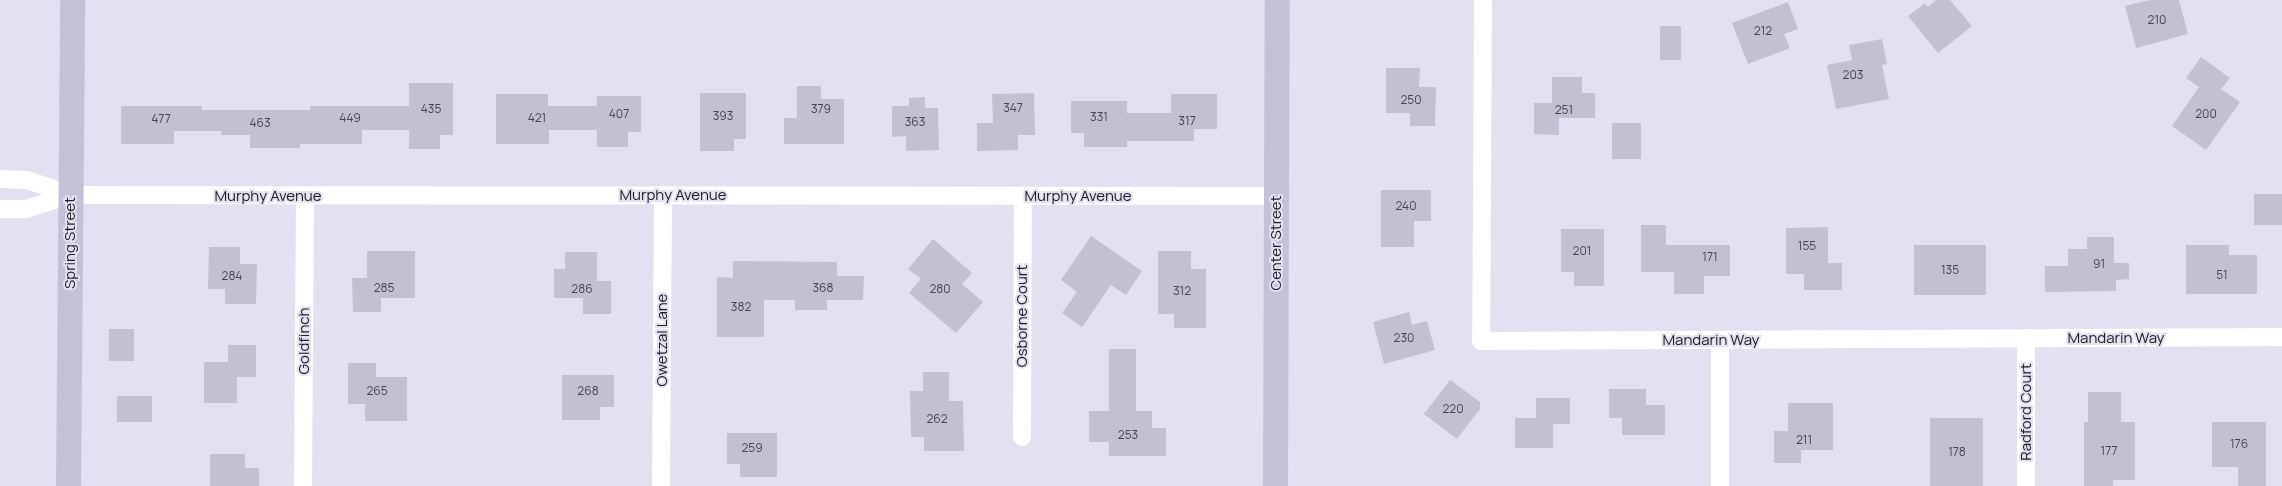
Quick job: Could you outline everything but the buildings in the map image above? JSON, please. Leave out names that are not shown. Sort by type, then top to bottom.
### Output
[{"type":"street","name":"Spring Street","points":[[68,486],[72,0]]},
{"type":"street","name":"Center Street","points":[[1275,486],[1277,0]]},
{"type":"street","name":"Mandarin Way","points":[[1483,0],[1481,341],[2282,338]]},
{"type":"street","points":[[0,179],[26,180],[70,195]]},
{"type":"street","points":[[0,209],[26,209],[70,195]]},
{"type":"street","name":"Murphy Avenue","points":[[70,195],[1276,196]]},
{"type":"street","name":"Owetzal Lane","points":[[661,486],[663,195]]},
{"type":"street","name":"Goldfinch","points":[[303,486],[305,196]]},
{"type":"street","name":"Osborne Court","points":[[1022,436],[1023,196]]},
{"type":"street","name":"Radford Court","points":[[2026,338],[2026,486]]},
{"type":"street","points":[[1720,340],[1720,486]]}]
